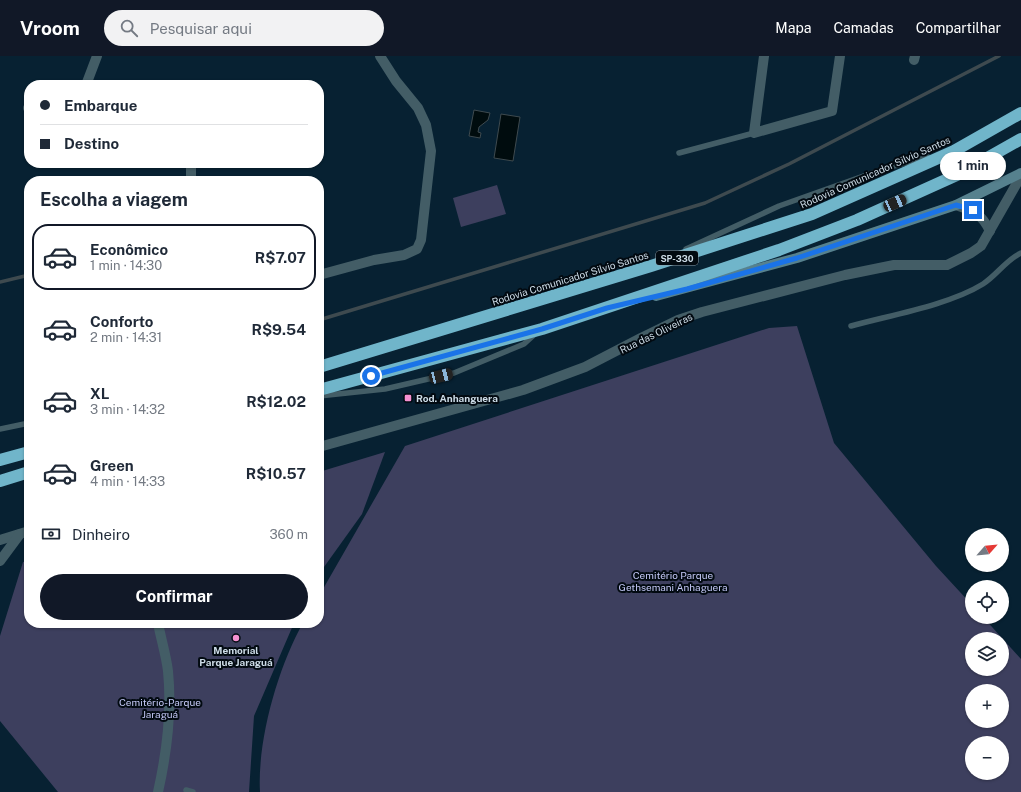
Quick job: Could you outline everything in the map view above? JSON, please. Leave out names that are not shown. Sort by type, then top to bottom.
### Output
[{"type":"highway","name":"Rodovia Comunicador Silvio Santos","points":[[324,365],[651,266],[812,214],[954,151],[1021,113]]},
{"type":"highway","name":"SP-330","points":[[324,389],[542,329],[779,250],[857,220],[959,174],[1021,139]]},
{"type":"highway","points":[[0,460],[24,453]]},
{"type":"highway","points":[[0,481],[24,474]]},
{"type":"main road","points":[[607,308],[687,289],[797,258],[956,205],[1021,173]]},
{"type":"street","points":[[88,80],[97,56]]},
{"type":"street","points":[[324,274],[374,260],[404,255],[417,249],[421,240],[430,152],[426,125],[418,108],[396,81],[380,56]]},
{"type":"street","points":[[764,56],[754,133],[832,111],[840,56]]},
{"type":"street","name":"Rua das Oliveiras","points":[[324,446],[523,390],[591,364],[678,320],[702,312],[845,275],[894,265],[947,265],[971,253],[980,246],[1021,176]]},
{"type":"street","points":[[956,205],[973,210],[984,218],[990,231]]},
{"type":"street","points":[[0,540],[24,533]]},
{"type":"street","points":[[0,561],[24,533]]},
{"type":"street","points":[[158,792],[165,764],[170,720],[168,670],[159,628]]},
{"type":"lane","points":[[679,153],[754,133]]},
{"type":"lane","points":[[651,266],[779,206],[886,168],[954,151]]},
{"type":"lane","points":[[851,326],[960,296],[984,283],[1013,256],[1021,252]]},
{"type":"lane","points":[[324,395],[385,389],[454,372],[524,344],[542,329]]},
{"type":"lane","points":[[0,429],[24,424]]},
{"type":"lane","points":[[186,790],[192,792]]},
{"type":"green space","points":[[497,185],[506,214],[461,227],[453,198]]},
{"type":"green space","name":"Cemitério Parque Gethsemani Anhaguera","points":[[797,326],[834,443],[936,566],[965,597],[965,624],[989,624],[997,632],[965,632],[965,676],[1009,676],[1009,646],[1021,659],[1021,792],[260,792],[262,750],[271,705],[278,682],[285,661],[300,628],[324,628],[324,587],[405,446],[769,328]]},
{"type":"green space","points":[[385,452],[362,514],[324,567],[324,470]]},
{"type":"green space","name":"Cemitério-Parque Jaraguá","points":[[23,562],[24,628],[292,628],[254,716],[249,792],[58,792],[0,721],[0,636]]},
{"type":"shaded area","points":[[474,110],[490,113],[488,120],[479,127],[478,132],[481,133],[480,138],[469,136]]},
{"type":"shaded area","points":[[501,114],[520,117],[513,161],[494,158]]},
{"type":"waterway","points":[[324,318],[705,203],[789,164],[999,56]]},
{"type":"waterway","points":[[0,282],[24,276]]},
{"type":"place","name":"Rod. Anhanguera","points":[[408,398]]},
{"type":"place","name":"Memorial Parque Jaraguá","points":[[236,638]]},
{"type":"route","points":[[371,376],[542,329],[607,308],[687,289],[797,258],[956,205],[973,210]]}]
